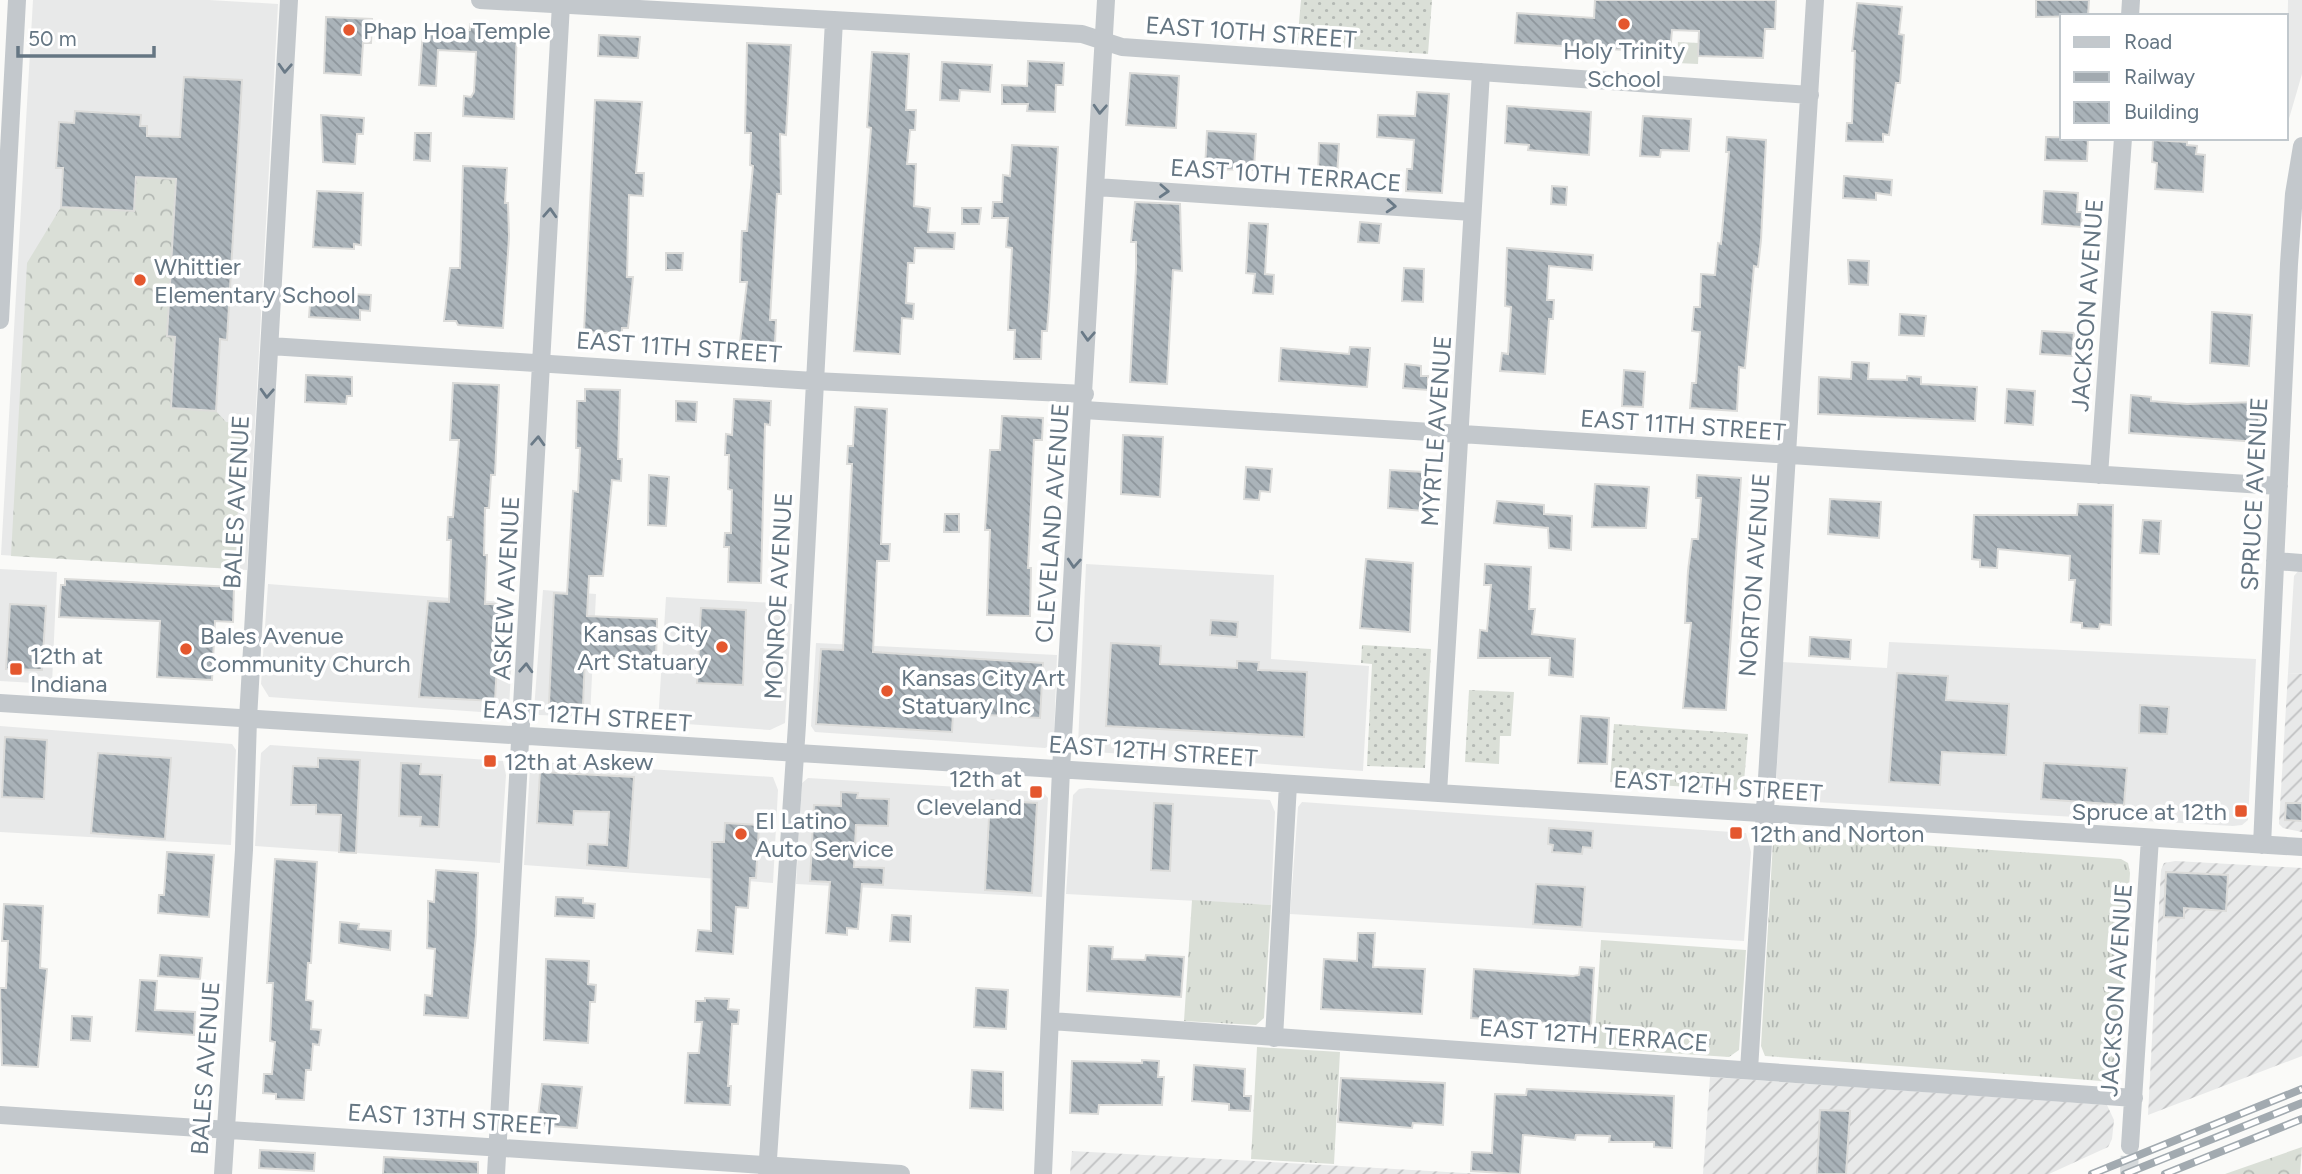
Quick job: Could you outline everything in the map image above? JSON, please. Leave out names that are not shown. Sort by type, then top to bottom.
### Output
[{"type":"street","points":[[0,320],[4,161],[17,0]]},
{"type":"street","name":"BALES AVENUE","points":[[223,1174],[244,850],[248,719],[289,0]]},
{"type":"street","name":"EAST 10TH STREET","points":[[480,0],[1082,34],[1122,47],[1810,95]]},
{"type":"street","name":"CLEVELAND AVENUE","points":[[1043,1174],[1061,769],[1106,0]]},
{"type":"street","name":"NORTON AVENUE","points":[[1749,1070],[1815,0]]},
{"type":"street","name":"ASKEW AVENUE","points":[[496,1174],[561,4]]},
{"type":"street","name":"MONROE AVENUE","points":[[767,1169],[795,753],[834,20]]},
{"type":"street","name":"MYRTLE AVENUE","points":[[1438,793],[1481,72]]},
{"type":"street","name":"JACKSON AVENUE","points":[[2099,475],[2123,140]]},
{"type":"street","name":"SPRUCE AVENUE","points":[[2262,845],[2291,241],[2302,146]]},
{"type":"street","name":"EAST 10TH TERRACE","points":[[1096,187],[1472,212]]},
{"type":"street","name":"EAST 11TH STREET","points":[[270,346],[814,382],[1461,434],[2279,486]]},
{"type":"street","points":[[2275,561],[2302,563]]},
{"type":"street","name":"EAST 12TH STREET","points":[[0,703],[2302,847]]},
{"type":"street","points":[[1274,1038],[1288,784]]},
{"type":"street","name":"JACKSON AVENUE","points":[[2130,1146],[2150,838]]},
{"type":"street","name":"EAST 12TH TERRACE","points":[[1051,1021],[2134,1098]]},
{"type":"street","name":"EAST 13TH STREET","points":[[0,1115],[497,1146],[767,1169],[901,1174]]},
{"type":"shaded area","name":"Whittier Elementary School","points":[[33,0],[209,0],[278,4],[247,570],[1,555]]},
{"type":"shaded area","points":[[2288,0],[2302,0],[2302,74],[2288,122],[2288,14]]},
{"type":"shaded area","points":[[1086,564],[1274,575],[1271,659],[1369,666],[1363,771],[1081,751],[1078,745]]},
{"type":"shaded area","points":[[0,569],[57,572],[52,684],[0,681]]},
{"type":"shaded area","points":[[2302,570],[2302,674],[2288,673],[2294,576]]},
{"type":"shaded area","points":[[268,584],[515,603],[509,707],[495,713],[269,697],[261,684]]},
{"type":"shaded area","points":[[543,590],[596,594],[590,717],[539,715],[534,710]]},
{"type":"shaded area","points":[[666,597],[792,604],[785,723],[770,730],[658,722]]},
{"type":"shaded area","points":[[1889,642],[2256,659],[2248,820],[2242,825],[2233,826],[1781,800],[1776,786],[1782,662],[1887,668]]},
{"type":"shaded area","points":[[816,643],[1057,655],[1054,737],[1051,745],[1045,748],[815,732],[811,726]]},
{"type":"shaded area","points":[[2288,673],[2302,674],[2302,832],[2283,828],[2279,824]]},
{"type":"shaded area","points":[[0,726],[232,744],[236,750],[231,845],[0,832]]},
{"type":"shaded area","points":[[270,745],[503,761],[506,775],[500,863],[255,846],[261,753]]},
{"type":"shaded area","points":[[534,763],[773,777],[778,790],[773,883],[524,865],[530,768]]},
{"type":"shaded area","points":[[808,778],[1043,792],[1048,798],[1042,897],[796,884],[802,783]]},
{"type":"shaded area","points":[[1079,789],[1270,800],[1275,812],[1271,905],[1066,894],[1073,795]]},
{"type":"shaded area","points":[[1302,802],[1746,833],[1751,852],[1744,941],[1290,914],[1298,807]]},
{"type":"shaded area","points":[[2175,861],[2302,868],[2302,1056],[2148,1115],[2161,870],[2164,863]]},
{"type":"shaded area","points":[[1710,1077],[2107,1105],[2114,1120],[2112,1139],[2108,1147],[2049,1174],[1703,1174]]},
{"type":"shaded area","points":[[1072,1151],[1342,1166],[1482,1174],[1070,1174]]},
{"type":"green space","points":[[1301,0],[1432,0],[1428,54],[1297,45]]},
{"type":"green space","points":[[1678,42],[1699,43],[1698,64],[1677,63]]},
{"type":"green space","points":[[136,177],[176,179],[167,336],[175,337],[171,408],[216,411],[226,422],[242,423],[235,569],[11,556],[27,263],[61,207],[134,211]]},
{"type":"green space","points":[[1362,645],[1431,649],[1425,768],[1367,766],[1372,664],[1361,663]]},
{"type":"green space","points":[[1469,690],[1514,692],[1511,736],[1500,736],[1499,764],[1465,762]]},
{"type":"green space","points":[[1614,724],[1748,734],[1744,782],[1736,790],[1610,782]]},
{"type":"green space","points":[[1779,835],[2121,859],[2128,863],[2130,873],[2117,1071],[2112,1079],[2101,1081],[1765,1056],[1761,1046],[1773,842]]},
{"type":"green space","points":[[1192,900],[1271,905],[1264,1018],[1256,1025],[1184,1021]]},
{"type":"green space","points":[[1601,940],[1746,950],[1739,1050],[1729,1057],[1594,1048]]},
{"type":"green space","points":[[1257,1047],[1340,1052],[1334,1164],[1251,1159]]},
{"type":"green space","points":[[2302,1147],[2300,1174],[2225,1174]]},
{"type":"building","points":[[1595,0],[1776,0],[1775,29],[1765,29],[1763,58],[1698,56],[1699,31],[1672,30],[1670,53],[1515,43],[1517,13],[1594,18]]},
{"type":"building","points":[[2036,0],[2089,0],[2088,14],[2036,17]]},
{"type":"building","points":[[1857,3],[1902,7],[1899,34],[1904,35],[1900,83],[1896,83],[1889,135],[1883,134],[1883,142],[1846,141],[1847,123],[1852,123],[1855,51],[1852,51]]},
{"type":"building","points":[[326,17],[372,19],[371,43],[363,43],[361,75],[324,73]]},
{"type":"building","points":[[470,24],[517,27],[514,119],[463,116],[464,96],[471,97],[474,92],[476,52],[438,50],[436,86],[419,85],[423,31],[458,33],[458,30],[470,30]]},
{"type":"building","points":[[599,35],[640,37],[638,58],[598,56]]},
{"type":"building","points":[[747,43],[791,45],[786,135],[780,134],[781,194],[777,194],[770,320],[776,320],[775,343],[740,342],[747,282],[740,282],[742,231],[747,231],[753,166],[750,165],[751,133],[745,133]]},
{"type":"building","points":[[872,52],[909,54],[906,110],[916,110],[915,130],[910,130],[907,164],[916,164],[914,206],[930,208],[928,232],[955,233],[954,249],[915,248],[914,263],[908,263],[906,303],[914,304],[913,319],[902,318],[900,354],[854,351],[871,128],[867,127]]},
{"type":"building","points":[[1028,61],[1064,63],[1063,85],[1056,85],[1055,112],[1027,111],[1028,104],[1002,104],[1002,85],[1027,86]]},
{"type":"building","points":[[942,62],[992,65],[990,92],[960,90],[959,101],[940,100]]},
{"type":"building","points":[[1130,73],[1179,76],[1176,128],[1126,125]]},
{"type":"building","points":[[184,77],[242,80],[227,340],[220,339],[216,411],[171,408],[175,337],[167,336],[176,179],[136,177],[134,211],[61,207],[63,168],[56,168],[59,122],[74,123],[75,111],[141,115],[140,126],[147,126],[147,136],[180,137]]},
{"type":"building","points":[[1417,92],[1449,94],[1442,193],[1406,191],[1407,169],[1412,169],[1414,140],[1377,137],[1378,115],[1415,116]]},
{"type":"building","points":[[595,100],[642,102],[636,173],[644,173],[643,196],[629,195],[627,277],[633,277],[628,328],[622,328],[622,334],[584,332]]},
{"type":"building","points":[[1507,106],[1591,112],[1589,155],[1528,150],[1529,145],[1505,143]]},
{"type":"building","points":[[321,115],[364,118],[363,134],[357,134],[355,164],[323,162]]},
{"type":"building","points":[[1643,116],[1691,119],[1689,151],[1661,150],[1660,157],[1640,156]]},
{"type":"building","points":[[1207,131],[1256,134],[1254,170],[1205,169]]},
{"type":"building","points":[[415,133],[431,133],[430,161],[414,160]]},
{"type":"building","points":[[1727,137],[1766,140],[1761,240],[1758,267],[1754,266],[1745,368],[1739,367],[1737,411],[1690,408],[1692,383],[1696,383],[1700,332],[1692,331],[1694,307],[1700,307],[1701,274],[1715,275],[1718,243],[1721,244],[1729,152],[1726,152]]},
{"type":"building","points":[[2046,137],[2088,140],[2087,161],[2045,160]]},
{"type":"building","points":[[2153,140],[2187,142],[2187,145],[2197,146],[2196,154],[2205,155],[2203,192],[2155,189],[2157,163],[2152,162]]},
{"type":"building","points":[[1319,143],[1339,144],[1337,176],[1318,175]]},
{"type":"building","points":[[1012,145],[1058,147],[1047,331],[1042,331],[1041,359],[1014,359],[1015,330],[1008,330],[1012,248],[1006,247],[1008,218],[992,218],[993,202],[1002,202],[1003,175],[1010,176]]},
{"type":"building","points":[[463,166],[507,168],[505,203],[508,203],[509,237],[503,328],[458,325],[456,321],[444,321],[450,268],[460,268]]},
{"type":"building","points":[[1844,176],[1892,180],[1891,195],[1876,193],[1876,200],[1843,198]]},
{"type":"building","points":[[1552,186],[1567,187],[1566,205],[1551,204]]},
{"type":"building","points":[[317,191],[363,193],[361,245],[354,244],[354,249],[313,247]]},
{"type":"building","points":[[2044,191],[2078,193],[2077,212],[2082,212],[2081,227],[2042,224]]},
{"type":"building","points":[[1135,202],[1180,204],[1182,271],[1173,270],[1167,384],[1130,382],[1136,268],[1136,242],[1131,242]]},
{"type":"building","points":[[962,208],[981,208],[979,224],[962,224]]},
{"type":"building","points":[[1360,222],[1381,224],[1379,243],[1358,242]]},
{"type":"building","points":[[1249,223],[1268,224],[1265,274],[1274,275],[1273,294],[1253,293],[1255,274],[1246,273]]},
{"type":"building","points":[[1507,248],[1593,255],[1592,270],[1549,266],[1547,300],[1554,300],[1553,319],[1549,319],[1545,374],[1500,371],[1502,353],[1508,354],[1511,307],[1505,306]]},
{"type":"building","points":[[666,253],[683,253],[682,270],[666,270]]},
{"type":"building","points":[[1848,260],[1869,261],[1868,285],[1849,284]]},
{"type":"building","points":[[1404,268],[1424,269],[1423,302],[1402,301]]},
{"type":"building","points":[[311,292],[371,295],[370,311],[360,310],[360,320],[309,317]]},
{"type":"building","points":[[2212,312],[2252,315],[2249,366],[2210,363]]},
{"type":"building","points":[[1900,314],[1926,316],[1924,336],[1899,335]]},
{"type":"building","points":[[2042,331],[2074,333],[2072,356],[2040,354]]},
{"type":"building","points":[[1350,347],[1370,348],[1367,387],[1279,381],[1281,348],[1349,354]]},
{"type":"building","points":[[1852,362],[1869,363],[1868,379],[1907,380],[1907,376],[1921,377],[1921,384],[1977,387],[1975,421],[1818,414],[1819,377],[1851,379]]},
{"type":"building","points":[[1405,364],[1421,366],[1421,376],[1428,376],[1428,390],[1403,388]]},
{"type":"building","points":[[1624,370],[1645,372],[1643,407],[1622,406]]},
{"type":"building","points":[[306,375],[352,377],[352,396],[347,396],[346,404],[305,402]]},
{"type":"building","points":[[453,383],[499,385],[495,475],[491,475],[489,508],[485,508],[484,555],[487,555],[485,604],[500,604],[495,701],[419,697],[428,601],[449,602],[451,540],[447,540],[448,517],[453,517],[459,440],[450,440]]},
{"type":"building","points":[[585,389],[620,390],[618,459],[622,459],[621,481],[612,480],[603,576],[589,576],[587,616],[657,619],[656,661],[585,656],[583,706],[549,704],[554,593],[567,594],[573,491],[578,492],[580,448],[576,448],[577,401],[585,401]]},
{"type":"building","points":[[2007,389],[2035,391],[2033,425],[2005,423]]},
{"type":"building","points":[[2131,395],[2151,397],[2151,401],[2187,404],[2260,402],[2258,442],[2129,433]]},
{"type":"building","points":[[734,399],[771,401],[770,425],[765,424],[761,583],[728,582],[729,547],[724,547],[725,533],[731,533],[732,490],[728,489],[729,455],[725,455],[726,434],[732,435]]},
{"type":"building","points":[[676,401],[697,402],[696,422],[676,421]]},
{"type":"building","points":[[855,407],[887,409],[881,544],[890,544],[889,561],[877,561],[873,652],[1043,663],[1040,718],[953,713],[952,732],[816,724],[821,649],[843,650],[852,464],[847,464],[848,446],[853,446]]},
{"type":"building","points":[[1002,416],[1043,418],[1042,440],[1034,440],[1028,568],[1031,568],[1030,616],[987,615],[990,530],[985,530],[990,450],[1000,450]]},
{"type":"building","points":[[1123,435],[1163,437],[1160,497],[1121,494]]},
{"type":"building","points":[[1246,467],[1272,469],[1270,492],[1260,491],[1259,500],[1244,499]]},
{"type":"building","points":[[1390,470],[1424,472],[1424,511],[1388,508]]},
{"type":"building","points":[[649,475],[669,477],[666,526],[648,525]]},
{"type":"building","points":[[1697,475],[1741,478],[1726,710],[1683,708],[1691,623],[1685,623],[1688,571],[1692,539],[1698,539],[1701,498],[1696,498]]},
{"type":"building","points":[[1595,484],[1649,487],[1646,528],[1592,527]]},
{"type":"building","points":[[1830,499],[1881,502],[1879,538],[1828,534]]},
{"type":"building","points":[[1497,501],[1544,505],[1544,514],[1572,516],[1571,550],[1549,548],[1548,528],[1494,523]]},
{"type":"building","points":[[2078,504],[2113,505],[2111,625],[2100,624],[2099,629],[2082,628],[2082,623],[2071,622],[2075,580],[2069,580],[2070,556],[1998,549],[1997,568],[1980,567],[1980,560],[1972,559],[1974,515],[2077,515]]},
{"type":"building","points":[[945,514],[959,514],[959,532],[944,532]]},
{"type":"building","points":[[2143,520],[2161,521],[2159,554],[2140,553]]},
{"type":"building","points":[[1366,559],[1413,563],[1410,632],[1360,628]]},
{"type":"building","points":[[1485,564],[1531,567],[1529,609],[1535,609],[1532,634],[1575,639],[1573,677],[1549,675],[1550,658],[1478,658],[1480,630],[1487,631],[1491,585],[1484,585]]},
{"type":"building","name":"Bales Avenue Community Church","points":[[65,579],[234,587],[233,622],[215,621],[212,680],[157,677],[160,621],[59,617],[61,585],[65,585]]},
{"type":"building","points":[[10,604],[46,606],[42,670],[6,669]]},
{"type":"building","name":"Kansas City Art Statuary","points":[[701,608],[746,610],[743,685],[697,683]]},
{"type":"building","points":[[1211,620],[1238,622],[1237,637],[1210,635]]},
{"type":"building","points":[[1810,637],[1851,640],[1850,659],[1809,656]]},
{"type":"building","points":[[1111,643],[1161,646],[1160,664],[1237,668],[1237,661],[1259,662],[1258,670],[1307,672],[1304,737],[1106,726]]},
{"type":"building","points":[[1897,673],[1948,676],[1946,700],[2009,704],[2006,755],[1942,752],[1940,785],[1889,782]]},
{"type":"building","points":[[2140,705],[2169,707],[2167,734],[2139,733]]},
{"type":"building","points":[[1581,716],[1609,718],[1607,764],[1578,763]]},
{"type":"building","points":[[5,737],[47,740],[44,799],[2,797]]},
{"type":"building","points":[[98,753],[171,758],[165,839],[91,833]]},
{"type":"building","points":[[318,758],[360,760],[356,853],[339,852],[341,815],[316,814],[316,805],[291,805],[293,766],[318,767]]},
{"type":"building","points":[[401,763],[421,764],[420,774],[442,775],[439,827],[420,826],[421,817],[399,816]]},
{"type":"building","points":[[2044,763],[2127,768],[2124,805],[2041,799]]},
{"type":"building","points":[[540,772],[634,777],[628,868],[587,865],[588,844],[607,845],[609,812],[574,811],[573,825],[537,823]]},
{"type":"building","points":[[841,792],[858,793],[857,798],[889,799],[888,826],[856,825],[854,867],[884,868],[883,885],[862,884],[858,929],[847,928],[847,935],[826,933],[830,882],[810,881],[814,805],[841,806]]},
{"type":"building","points":[[990,800],[1037,803],[1032,893],[985,890]]},
{"type":"building","points":[[1154,803],[1173,804],[1170,871],[1151,870]]},
{"type":"building","points":[[2286,803],[2302,803],[2302,821],[2285,820]]},
{"type":"building","points":[[725,823],[759,825],[756,878],[750,878],[748,908],[736,907],[733,954],[696,951],[698,930],[711,931],[712,842],[724,842]]},
{"type":"building","points":[[1549,828],[1593,831],[1592,848],[1583,847],[1582,854],[1552,852],[1553,845],[1548,844]]},
{"type":"building","points":[[167,852],[214,855],[209,917],[158,913],[159,895],[164,895]]},
{"type":"building","points":[[275,859],[317,862],[306,1000],[313,1001],[311,1029],[321,1030],[319,1045],[313,1044],[311,1070],[306,1070],[304,1100],[276,1099],[276,1094],[263,1093],[264,1074],[272,1074],[275,1042],[270,1041],[273,983],[267,983]]},
{"type":"building","points":[[436,870],[478,873],[476,934],[468,1018],[424,1015],[425,995],[432,996],[435,949],[427,948],[428,901],[434,902]]},
{"type":"building","points":[[2166,872],[2228,875],[2226,911],[2184,908],[2184,918],[2164,917]]},
{"type":"building","points":[[1536,884],[1585,887],[1582,927],[1533,924]]},
{"type":"building","points":[[556,897],[583,898],[583,903],[595,904],[594,918],[555,916]]},
{"type":"building","points":[[4,904],[43,906],[40,968],[47,969],[38,1067],[2,1065],[0,988],[6,988],[8,941],[2,941]]},
{"type":"building","points":[[892,915],[911,916],[910,942],[890,941]]},
{"type":"building","points":[[340,922],[359,924],[358,929],[391,931],[390,950],[339,943]]},
{"type":"building","points":[[1358,933],[1375,933],[1373,967],[1425,969],[1422,1014],[1321,1009],[1324,959],[1357,961]]},
{"type":"building","points":[[1089,946],[1113,947],[1112,959],[1145,960],[1146,955],[1184,957],[1181,997],[1087,991]]},
{"type":"building","points":[[160,955],[202,958],[200,979],[158,976]]},
{"type":"building","points":[[546,959],[589,961],[588,984],[596,985],[595,1002],[590,1002],[588,1043],[544,1040]]},
{"type":"building","points":[[1580,967],[1594,968],[1591,1026],[1471,1018],[1474,969],[1573,976],[1579,975]]},
{"type":"building","points":[[140,980],[157,981],[155,1010],[195,1012],[194,1035],[136,1031]]},
{"type":"building","points":[[976,988],[1008,990],[1006,1029],[974,1027]]},
{"type":"building","points":[[705,998],[729,999],[728,1009],[739,1010],[738,1024],[732,1024],[728,1086],[731,1086],[730,1105],[685,1103],[688,1053],[699,1053],[702,1022],[695,1022],[696,1001],[705,1001]]},
{"type":"building","points":[[72,1016],[92,1017],[90,1041],[71,1040]]},
{"type":"building","points":[[1142,1060],[1159,1061],[1158,1077],[1164,1077],[1162,1105],[1099,1105],[1098,1114],[1070,1113],[1072,1061],[1142,1063]]},
{"type":"building","points":[[1194,1065],[1245,1069],[1244,1096],[1251,1096],[1250,1111],[1229,1110],[1229,1104],[1192,1101]]},
{"type":"building","points":[[972,1070],[1003,1072],[1003,1110],[970,1108]]},
{"type":"building","points":[[1341,1078],[1445,1083],[1443,1125],[1413,1123],[1412,1128],[1338,1122]]},
{"type":"building","points":[[542,1084],[582,1087],[577,1128],[537,1125]]},
{"type":"building","points":[[1527,1089],[1674,1096],[1672,1148],[1654,1147],[1654,1142],[1609,1142],[1610,1136],[1576,1135],[1575,1140],[1523,1135],[1520,1174],[1471,1171],[1472,1152],[1492,1153],[1495,1094],[1526,1095]]},
{"type":"building","points":[[1820,1110],[1850,1111],[1846,1174],[1817,1174]]},
{"type":"building","points":[[260,1150],[315,1153],[314,1171],[259,1168]]},
{"type":"building","points":[[384,1157],[478,1162],[478,1174],[383,1174]]},
{"type":"tunnel","points":[[2129,1174],[2130,1146]]},
{"type":"railway","points":[[2092,1174],[2302,1089]]},
{"type":"railway","points":[[2125,1174],[2302,1103]]},
{"type":"railway","points":[[2165,1174],[2302,1119]]},
{"type":"place","name":"Holy Trinity School","points":[[1624,24]]},
{"type":"place","name":"Phap Hoa Temple","points":[[349,30]]},
{"type":"place","name":"Whittier Elementary School","points":[[140,280]]},
{"type":"place","name":"Kansas City Art Statuary","points":[[722,647]]},
{"type":"place","name":"Bales Avenue Community Church","points":[[186,649]]},
{"type":"place","name":"12th at Indiana","points":[[16,669]]},
{"type":"place","name":"Kansas City Art Statuary Inc","points":[[887,691]]},
{"type":"place","name":"12th at Askew","points":[[490,761]]},
{"type":"place","name":"12th at Cleveland","points":[[1036,792]]},
{"type":"place","name":"Spruce at 12th","points":[[2241,811]]},
{"type":"place","name":"12th and Norton","points":[[1736,833]]},
{"type":"place","name":"El Latino Auto Service","points":[[741,834]]}]
